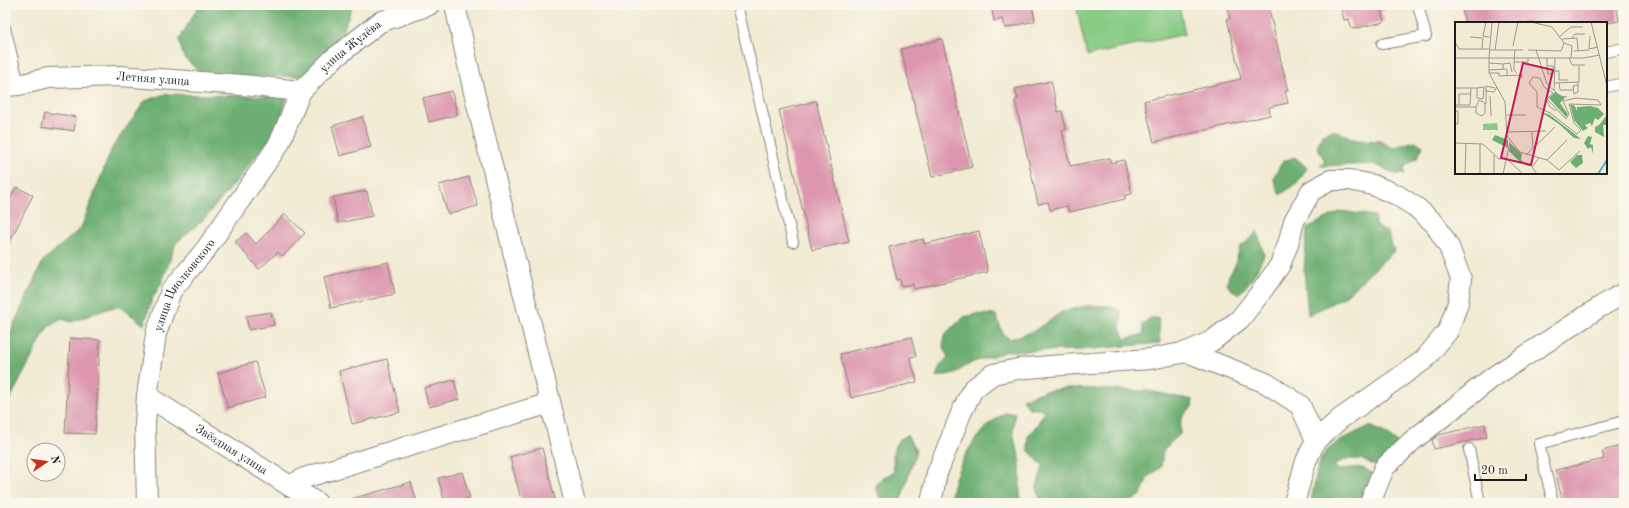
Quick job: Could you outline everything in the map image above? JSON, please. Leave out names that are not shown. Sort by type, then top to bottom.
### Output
[{"type":"street","name":"улица Жулёва","points":[[301,91],[333,59],[380,22],[429,5]]},
{"type":"street","points":[[455,5],[473,88],[575,503]]},
{"type":"street","name":"Летняя улица","points":[[12,85],[48,78],[119,76],[243,85],[301,91]]},
{"type":"street","points":[[5,101],[12,85]]},
{"type":"street","name":"улица Циолковского","points":[[147,503],[145,424],[147,396],[156,334],[171,291],[206,249],[279,144],[301,91]]},
{"type":"street","points":[[931,503],[937,473],[962,411],[973,389],[993,374],[1018,369],[1150,359],[1187,352],[1212,341],[1240,319],[1280,265],[1288,244],[1294,221],[1311,191],[1332,180],[1349,180],[1373,185],[1397,195],[1417,208],[1434,224],[1449,247],[1461,279],[1458,303],[1448,331],[1424,360],[1340,419],[1316,440],[1306,461],[1294,503]]},
{"type":"street","points":[[1370,503],[1384,468],[1412,440],[1493,377],[1624,293]]},
{"type":"street","points":[[1187,352],[1266,383],[1300,405],[1316,440]]},
{"type":"street","name":"Звёздная улица","points":[[147,396],[317,503]]},
{"type":"street","points":[[290,486],[304,478],[550,403]]},
{"type":"lane","points":[[737,5],[792,242]]},
{"type":"lane","points":[[1382,44],[1426,36],[1418,5]]},
{"type":"lane","points":[[5,28],[12,85]]},
{"type":"lane","points":[[1607,52],[1624,48]]},
{"type":"lane","points":[[1607,88],[1624,83]]},
{"type":"lane","points":[[1553,503],[1539,444],[1624,421]]},
{"type":"lane","points":[[1469,449],[1480,503]]},
{"type":"green space","points":[[199,5],[353,5],[334,53],[304,76],[219,77],[198,71],[183,56],[179,40]]},
{"type":"green space","points":[[1076,5],[1179,5],[1185,34],[1087,56]]},
{"type":"green space","points":[[165,94],[287,97],[278,128],[230,189],[203,220],[176,243],[162,282],[152,299],[144,325],[121,307],[110,308],[71,322],[62,319],[47,328],[8,403],[5,499],[5,351],[13,326],[43,261],[81,228],[112,148],[145,101]]},
{"type":"green space","points":[[1334,130],[1356,140],[1381,141],[1392,148],[1415,141],[1423,146],[1417,158],[1404,167],[1405,174],[1395,174],[1374,164],[1320,166],[1325,161],[1317,147],[1322,134]]},
{"type":"green space","points":[[1295,157],[1307,168],[1296,184],[1280,195],[1273,178],[1283,161]]},
{"type":"green space","points":[[1341,211],[1375,216],[1375,225],[1388,233],[1394,251],[1344,297],[1308,315],[1304,271],[1307,228]]},
{"type":"green space","points":[[1257,231],[1264,255],[1250,281],[1238,295],[1227,285],[1229,275],[1235,266],[1240,247],[1252,238]]},
{"type":"green space","points":[[1085,306],[1110,306],[1122,312],[1120,328],[1125,339],[1144,334],[1142,325],[1150,318],[1158,318],[1160,343],[1080,350],[1008,351],[973,362],[955,373],[936,377],[940,366],[948,358],[943,344],[946,333],[964,317],[976,314],[996,315],[1003,334],[1010,339],[1034,331],[1062,312]]},
{"type":"green space","points":[[1067,388],[1149,391],[1193,400],[1192,407],[1181,418],[1180,434],[1163,450],[1161,467],[1148,477],[1141,495],[1129,503],[1041,503],[1037,487],[1043,466],[1028,450],[1028,436],[1046,410],[1029,408],[1022,399],[1044,391]]},
{"type":"green space","points":[[1005,413],[1015,413],[1013,430],[1020,457],[1020,503],[950,503],[954,482],[968,450],[989,424]]},
{"type":"green space","points":[[1370,426],[1387,434],[1399,444],[1376,466],[1360,459],[1345,459],[1334,466],[1339,470],[1361,468],[1373,474],[1362,500],[1359,503],[1311,503],[1317,470],[1324,454],[1339,442]]},
{"type":"green space","points":[[907,435],[916,451],[900,503],[883,503],[875,487],[882,478],[894,472],[893,455],[895,446]]},
{"type":"building","points":[[991,5],[1032,5],[1035,21],[1005,28],[1003,19],[994,21]]},
{"type":"building","points":[[1248,5],[1268,5],[1288,91],[1285,91],[1288,103],[1269,107],[1270,115],[1154,142],[1144,101],[1241,79],[1227,19],[1230,18],[1228,10]]},
{"type":"building","points":[[1340,5],[1384,5],[1385,10],[1381,11],[1384,22],[1352,29],[1349,19],[1344,20]]},
{"type":"building","points":[[1461,5],[1616,5],[1619,21],[1608,23],[1465,22]]},
{"type":"building","points":[[942,39],[972,167],[932,177],[901,49]]},
{"type":"building","points":[[1051,81],[1058,112],[1062,111],[1066,129],[1062,130],[1070,166],[1110,158],[1111,163],[1124,160],[1132,194],[1125,195],[1125,199],[1069,212],[1067,206],[1050,210],[1048,202],[1038,204],[1015,100],[1018,99],[1015,89]]},
{"type":"building","points":[[452,91],[457,115],[429,122],[423,98]]},
{"type":"building","points":[[816,101],[849,242],[812,250],[779,110]]},
{"type":"building","points":[[45,112],[76,117],[74,131],[42,126]]},
{"type":"building","points":[[362,117],[371,147],[340,156],[332,126]]},
{"type":"building","points":[[469,177],[478,206],[448,214],[439,185]]},
{"type":"building","points":[[16,187],[33,195],[5,251],[5,196],[10,199]]},
{"type":"building","points":[[367,191],[372,216],[338,223],[333,197]]},
{"type":"building","points":[[285,214],[305,233],[283,256],[278,252],[259,269],[235,242],[246,233],[256,244]]},
{"type":"building","points":[[979,231],[988,272],[914,289],[913,284],[901,286],[900,279],[897,280],[889,247],[923,239],[924,244]]},
{"type":"building","points":[[388,262],[395,294],[331,308],[324,277]]},
{"type":"building","points":[[271,312],[274,325],[249,330],[246,316]]},
{"type":"building","points":[[911,337],[916,356],[910,357],[917,382],[851,398],[840,354]]},
{"type":"building","points":[[70,338],[100,340],[95,434],[65,433]]},
{"type":"building","points":[[387,359],[400,412],[352,424],[339,371]]},
{"type":"building","points":[[255,362],[266,397],[228,408],[218,373]]},
{"type":"building","points":[[454,380],[459,399],[429,407],[424,388]]},
{"type":"building","points":[[1485,424],[1487,437],[1434,449],[1432,440],[1439,435]]},
{"type":"building","points":[[1624,445],[1624,503],[1563,503],[1555,470],[1604,459],[1602,451]]},
{"type":"building","points":[[542,448],[556,503],[522,503],[510,457]]},
{"type":"building","points":[[462,472],[470,498],[452,503],[445,503],[438,478]]},
{"type":"building","points":[[411,482],[417,503],[352,503],[351,499]]}]
